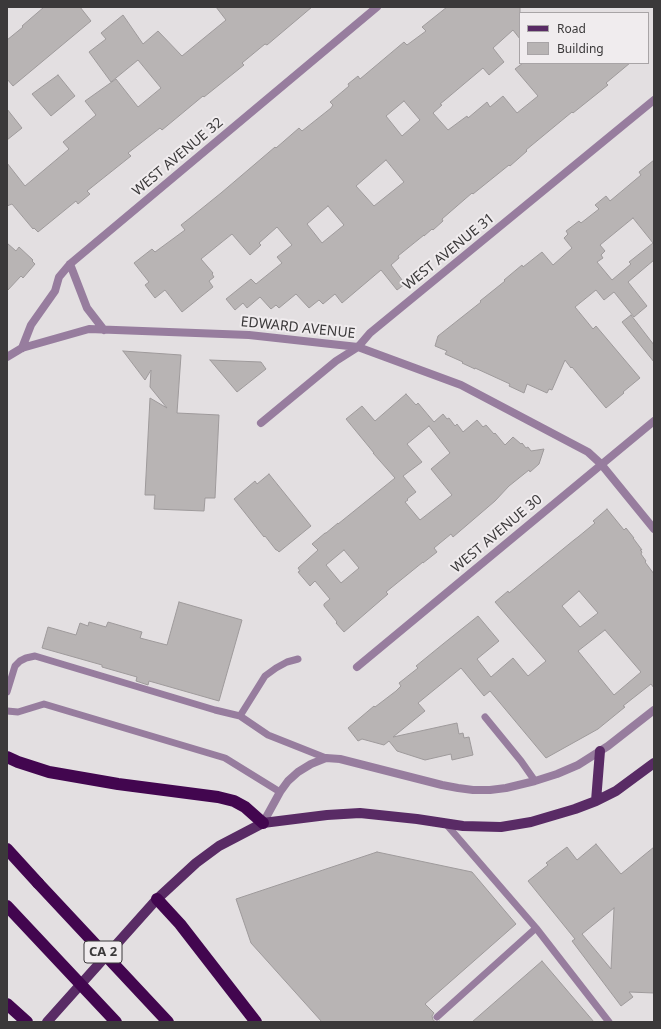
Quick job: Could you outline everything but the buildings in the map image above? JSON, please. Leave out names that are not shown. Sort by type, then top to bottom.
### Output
[{"type":"highway","points":[[7,757],[49,772],[118,784],[218,797],[234,801],[245,807],[263,823]]},
{"type":"highway","name":"CA 2","points":[[7,849],[168,1022]]},
{"type":"highway","points":[[157,899],[176,920],[256,1022]]},
{"type":"highway","name":"CA 2","points":[[7,906],[116,1022]]},
{"type":"highway","points":[[7,1004],[26,1022]]},
{"type":"main road","points":[[596,801],[600,751]]},
{"type":"main road","points":[[47,1022],[157,899],[196,863],[219,846],[263,823],[319,816],[360,813],[410,818],[463,826],[501,827],[532,822],[596,801],[616,791],[654,763]]},
{"type":"street","name":"WEST AVENUE 32","points":[[22,348],[31,325],[55,291],[59,277],[70,264],[377,7]]},
{"type":"street","name":"WEST AVENUE 31","points":[[261,423],[336,361],[358,347],[370,333],[654,100]]},
{"type":"street","points":[[70,264],[88,308],[104,330]]},
{"type":"street","name":"EDWARD AVENUE","points":[[7,357],[22,348],[89,329],[249,335],[358,347],[461,385],[588,452],[601,464],[654,529]]},
{"type":"street","name":"WEST AVENUE 30","points":[[357,667],[654,421]]},
{"type":"street","points":[[263,823],[280,792],[288,781],[298,772],[311,764],[326,758],[340,759],[458,788],[473,790],[506,788],[535,782],[578,765],[600,751],[654,710]]},
{"type":"lane","points":[[7,692],[15,666],[20,661],[35,656],[214,710],[240,716],[268,735],[326,758]]},
{"type":"lane","points":[[240,716],[265,676],[287,662],[298,659]]},
{"type":"lane","points":[[7,710],[18,712],[44,704],[225,758],[280,792]]},
{"type":"lane","points":[[485,717],[535,782]]},
{"type":"lane","points":[[446,824],[536,928],[609,1022]]},
{"type":"lane","points":[[437,1017],[536,928]]}]
